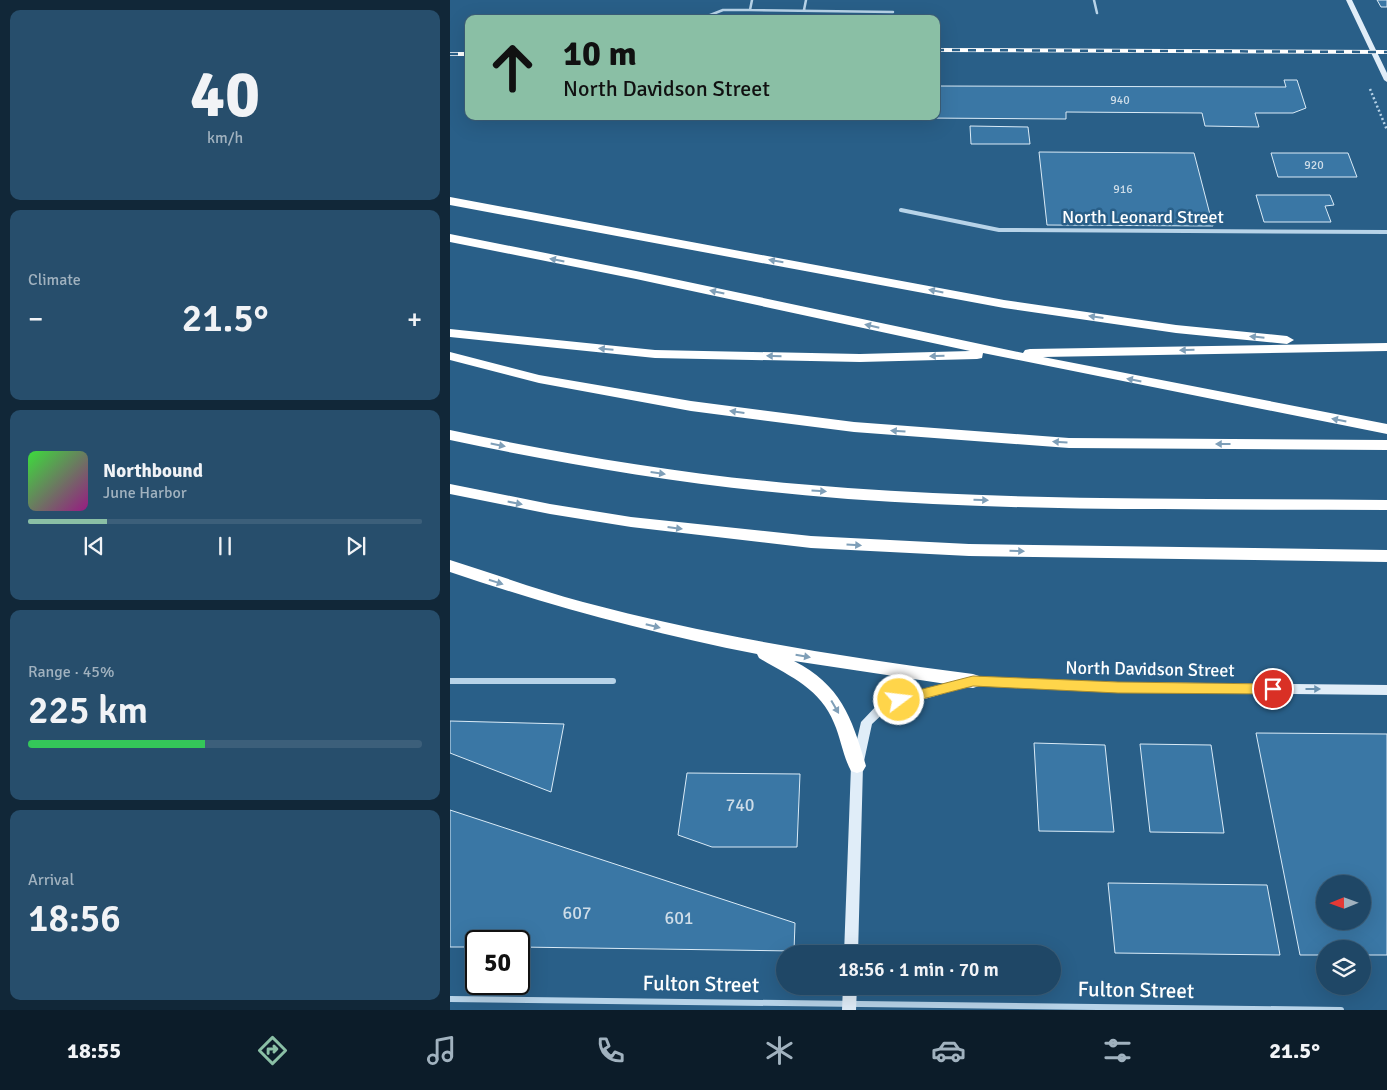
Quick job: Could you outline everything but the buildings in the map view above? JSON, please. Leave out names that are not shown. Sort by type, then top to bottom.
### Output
[{"type":"highway","points":[[450,201],[1004,304],[1176,329],[1358,347]]},
{"type":"highway","points":[[450,238],[816,313],[956,344],[1387,429]]},
{"type":"highway","points":[[450,333],[655,354],[860,358],[1387,347]]},
{"type":"highway","points":[[450,356],[540,379],[690,406],[854,428],[1069,443],[1387,445]]},
{"type":"highway","points":[[450,435],[544,455],[651,472],[736,483],[835,492],[988,500],[1387,505]]},
{"type":"highway","points":[[450,489],[518,504],[631,522],[811,542],[969,550],[1387,556]]},
{"type":"highway","points":[[450,566],[533,594],[679,632],[755,648],[858,666],[973,681]]},
{"type":"highway","points":[[755,648],[816,682],[834,703],[845,725],[856,766]]},
{"type":"main road","points":[[1350,0],[1387,80]]},
{"type":"main road","name":"North Davidson Street","points":[[851,945],[856,766],[867,722],[883,706],[973,681],[1118,688],[1387,690]]},
{"type":"street","name":"North Leonard Street","points":[[901,210],[999,230],[1387,232]]},
{"type":"street","points":[[450,681],[613,681]]},
{"type":"street","name":"Fulton Street","points":[[450,999],[849,1007],[1341,1010]]},
{"type":"lane","points":[[750,10],[752,0]]},
{"type":"lane","points":[[804,10],[806,0]]},
{"type":"lane","points":[[1094,0],[1097,13]]},
{"type":"lane","points":[[710,15],[723,10],[893,12]]},
{"type":"railway","points":[[940,50],[1387,52]]},
{"type":"railway","points":[[450,54],[465,54]]},
{"type":"route","points":[[899,700],[973,681],[1118,688],[1273,689]]}]
